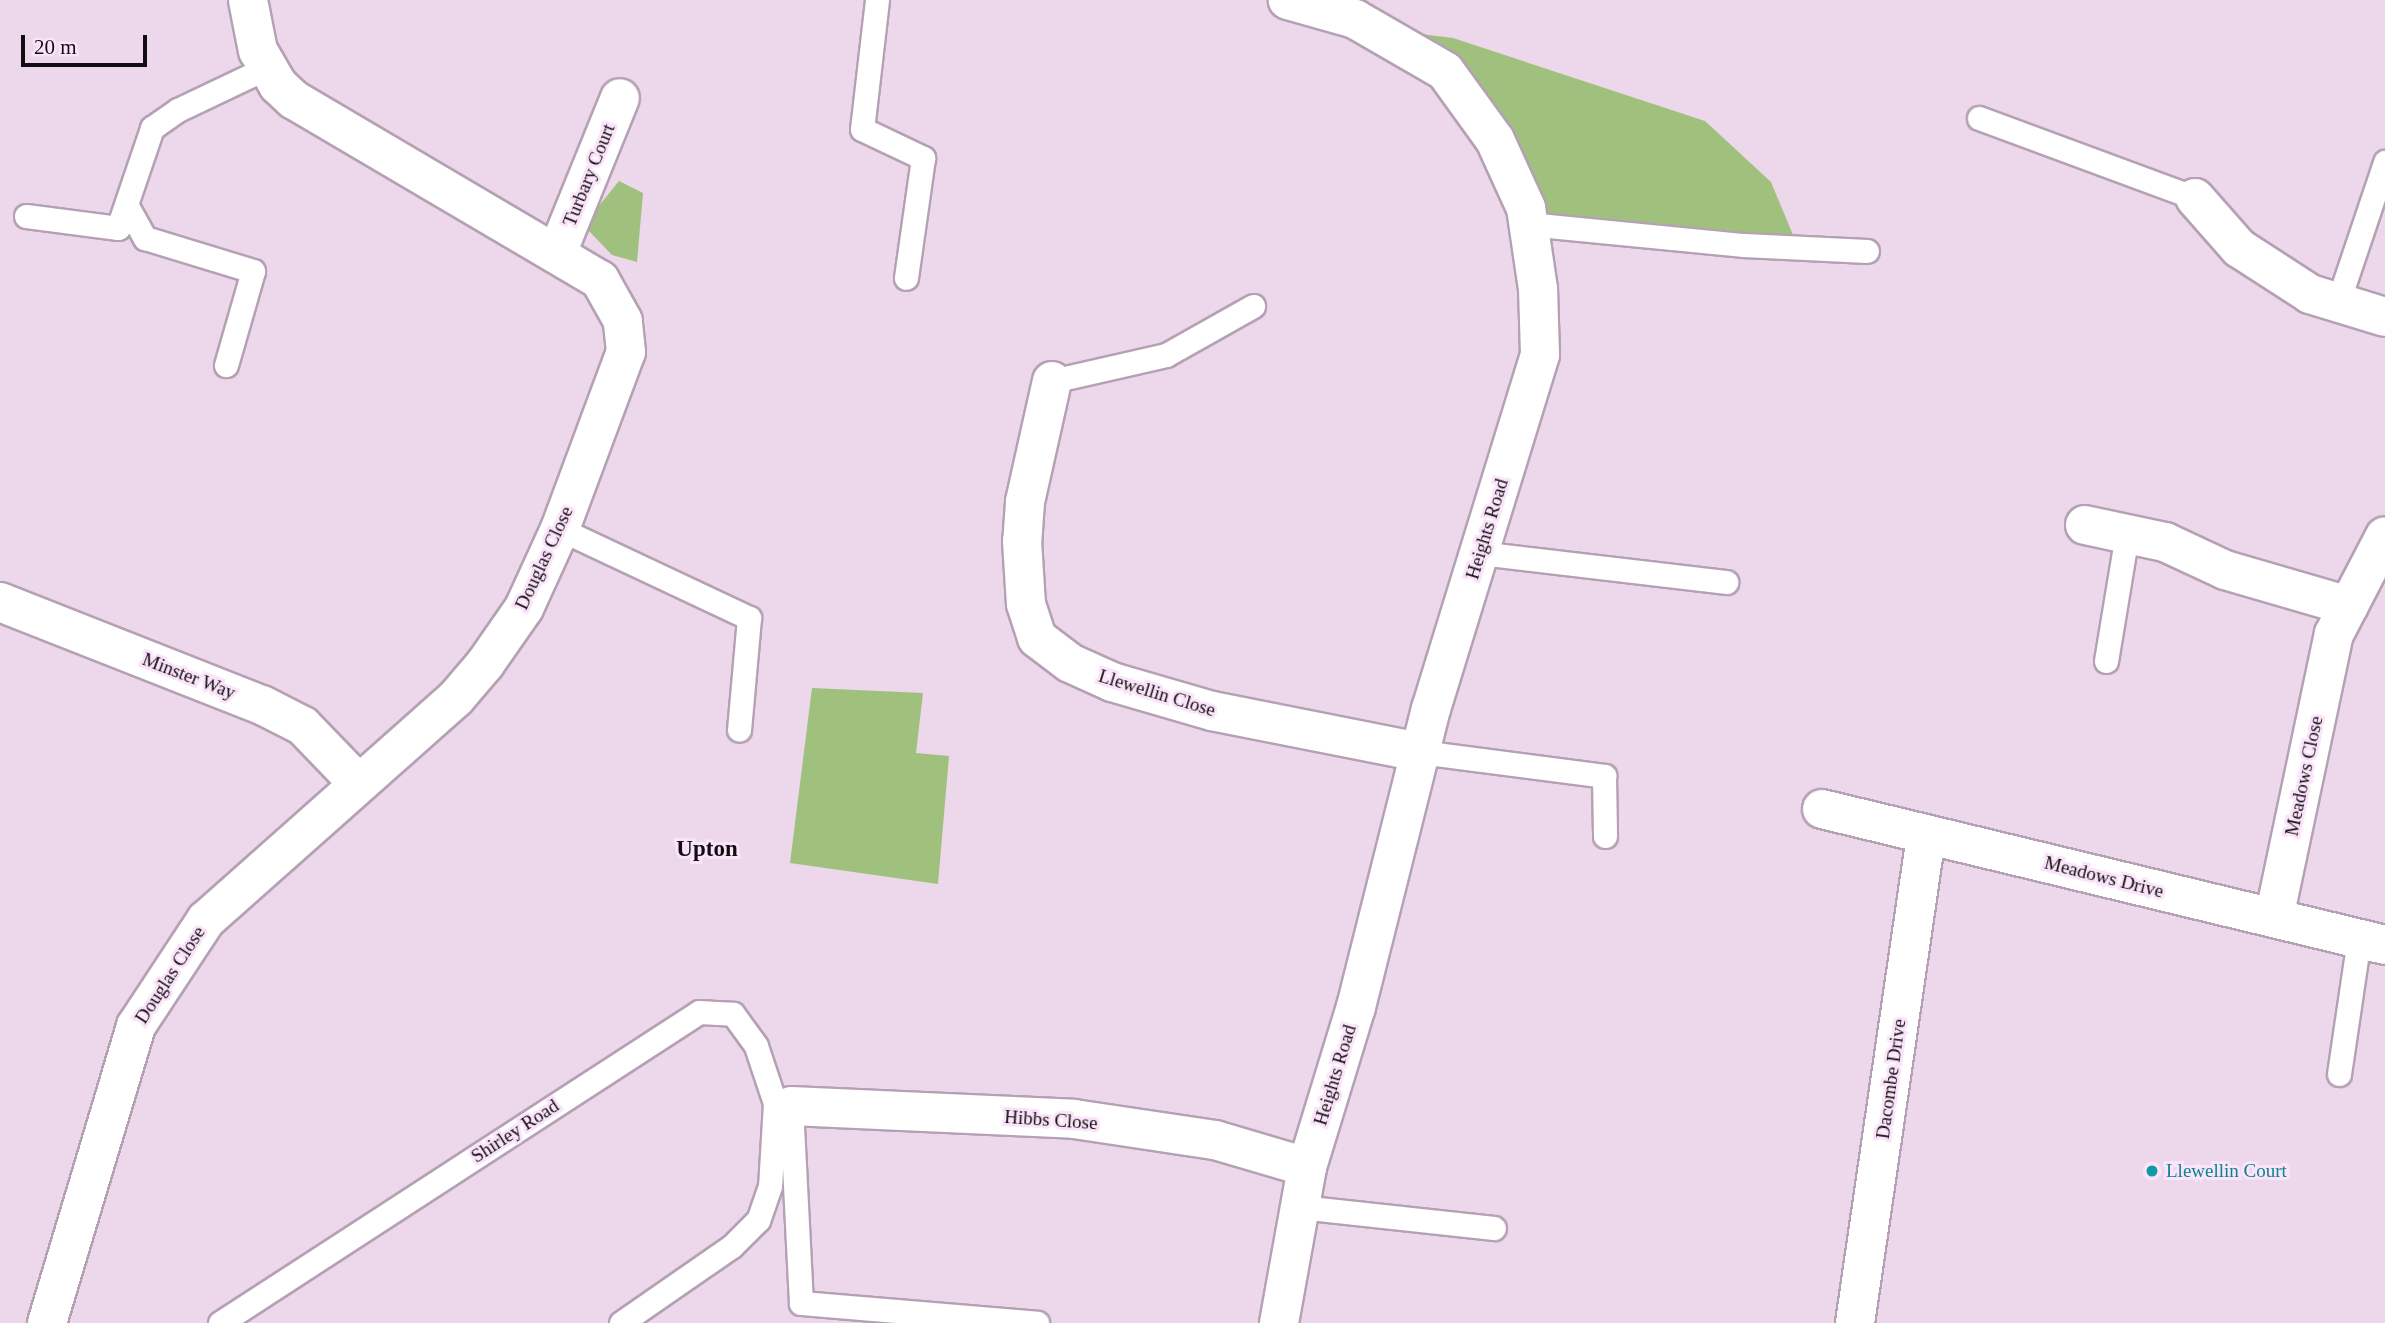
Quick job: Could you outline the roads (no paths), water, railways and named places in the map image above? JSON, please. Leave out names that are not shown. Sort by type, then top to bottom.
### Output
[{"type":"street","name":"Douglas Close","points":[[47,1323],[136,1026],[206,920],[456,698],[485,664],[524,608],[560,529],[618,380],[626,336],[618,306],[600,280],[312,112],[278,85],[258,51],[248,0]]},
{"type":"street","name":"Heights Road","points":[[1279,1323],[1307,1167],[1356,1007],[1420,752],[1540,355],[1526,208],[1495,140],[1445,71],[1355,19],[1297,1]]},
{"type":"street","name":"Turbary Court","points":[[557,253],[620,98]]},
{"type":"street","points":[[2195,198],[2239,248],[2310,294],[2385,317]]},
{"type":"street","name":"Llewellin Close","points":[[1052,381],[1025,502],[1022,541],[1026,604],[1037,638],[1070,663],[1112,682],[1212,711],[1420,752]]},
{"type":"street","points":[[2085,525],[2165,542],[2342,620]]},
{"type":"street","name":"Meadows Close","points":[[2274,918],[2342,620],[2382,550]]},
{"type":"street","name":"Minster Way","points":[[0,602],[262,705],[303,726],[358,783]]},
{"type":"street","name":"Meadows Drive","points":[[1822,809],[2372,942]]},
{"type":"street","name":"Dacombe Drive","points":[[1855,1323],[1926,834]]},
{"type":"street","name":"Hibbs Close","points":[[783,1104],[1074,1119],[1214,1140],[1307,1167]]},
{"type":"lane","points":[[877,0],[862,129],[923,158],[906,278]]},
{"type":"lane","points":[[26,216],[118,228],[152,128],[266,68]]},
{"type":"lane","points":[[1979,118],[2195,198]]},
{"type":"lane","points":[[2338,302],[2385,162]]},
{"type":"lane","points":[[127,206],[145,238],[253,271],[226,365]]},
{"type":"lane","points":[[1528,224],[1744,245],[1867,251]]},
{"type":"lane","points":[[1052,381],[1166,355],[1253,306]]},
{"type":"lane","points":[[560,529],[749,618],[739,730]]},
{"type":"lane","points":[[2106,661],[2127,534]]},
{"type":"lane","points":[[1479,553],[1726,582]]},
{"type":"lane","points":[[1420,752],[1604,776],[1605,836]]},
{"type":"lane","points":[[2339,1074],[2372,942]]},
{"type":"lane","name":"Shirley Road","points":[[220,1323],[698,1012],[733,1014],[755,1046],[783,1104]]},
{"type":"lane","points":[[621,1323],[732,1246],[758,1220],[770,1186],[783,1104]]},
{"type":"lane","points":[[783,1104],[801,1303],[1037,1323]]},
{"type":"lane","points":[[1300,1207],[1494,1228]]},
{"type":"place","name":"Llewellin Court","points":[[2152,1171]]},
{"type":"district","name":"Upton","points":[[707,849]]}]
